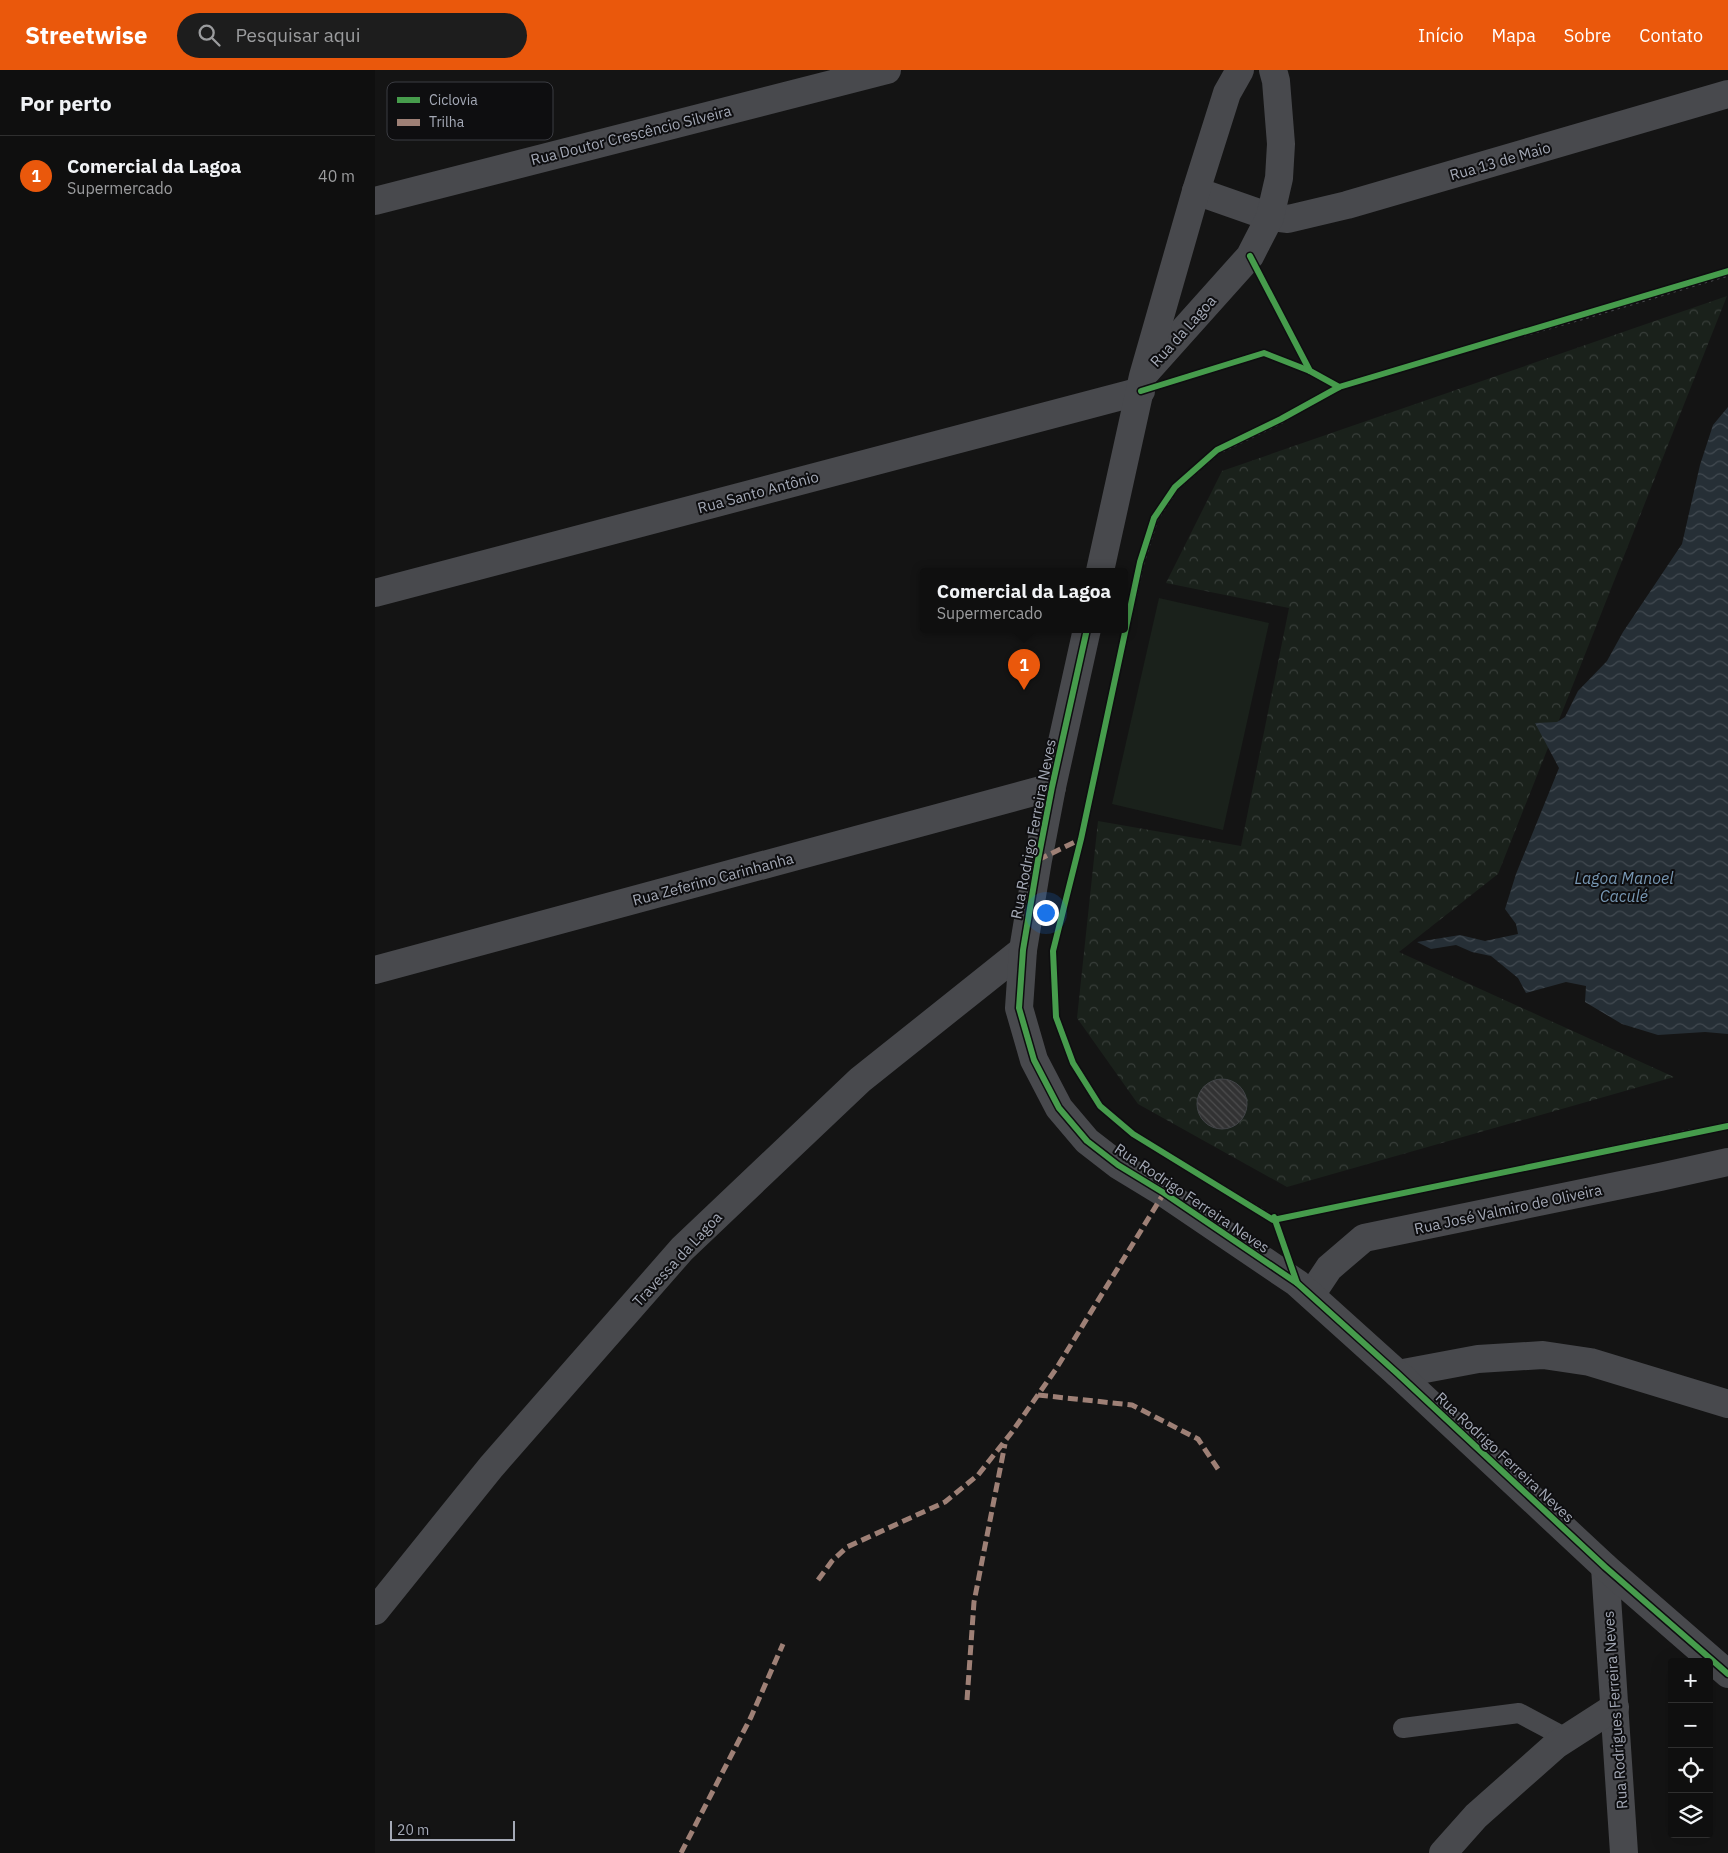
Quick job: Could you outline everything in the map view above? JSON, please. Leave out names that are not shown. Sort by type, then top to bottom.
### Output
[{"type":"street","name":"Rua Doutor Crescêncio Silveira","points":[[375,201],[887,70]]},
{"type":"street","name":"Rua da Lagoa","points":[[1142,384],[1196,191],[1227,93],[1240,70]]},
{"type":"street","name":"Rua da Lagoa","points":[[1142,384],[1250,256],[1270,217],[1279,178],[1281,144],[1276,81],[1273,70]]},
{"type":"street","name":"Rua 13 de Maio","points":[[1196,191],[1270,217],[1288,219],[1347,205],[1728,94]]},
{"type":"street","points":[[1101,568],[1142,384]]},
{"type":"street","name":"Rua Santo Antônio","points":[[375,592],[1142,384]]},
{"type":"street","name":"Rua Rodrigo Ferreira Neves","points":[[1086,633],[1052,787],[1023,950],[1019,1008],[1034,1060],[1059,1108],[1087,1141],[1118,1165],[1165,1193],[1297,1283],[1398,1374],[1605,1568],[1728,1674]]},
{"type":"street","name":"Rua Zeferino Carinhanha","points":[[375,970],[1052,787]]},
{"type":"street","name":"Travessa da Lagoa","points":[[375,1612],[491,1467],[682,1249],[860,1080],[1023,950]]},
{"type":"street","name":"Rua José Valmiro de Oliveira","points":[[1311,1295],[1329,1268],[1364,1238],[1728,1162]]},
{"type":"street","points":[[1398,1374],[1477,1359],[1543,1355],[1590,1362],[1728,1404]]},
{"type":"street","name":"Rua Rodrigues Ferreira Neves","points":[[1605,1568],[1624,1853]]},
{"type":"street","points":[[1443,1853],[1476,1816],[1556,1745],[1615,1707]]},
{"type":"lane","points":[[1403,1728],[1519,1713],[1566,1738]]},
{"type":"path","points":[[1128,618],[1140,562],[1154,518],[1175,486],[1217,450],[1281,419],[1339,387],[1728,273]]},
{"type":"path","points":[[1128,629],[1143,563],[1157,519],[1177,489],[1218,453],[1282,422],[1339,387]]},
{"type":"path","points":[[1083,829],[1125,633]]},
{"type":"path","points":[[1085,820],[1127,633]]},
{"type":"path","points":[[1709,1128],[1728,1124]]},
{"type":"path","points":[[1519,1168],[1700,1130]]},
{"type":"path","points":[[1208,1178],[1273,1220],[1362,1200]]},
{"type":"green space","points":[[1727,296],[1498,874],[1399,952],[1674,1077],[1287,1187],[1138,1104],[1077,1018],[1098,821],[1241,846],[1289,608],[1166,583],[1222,471]]},
{"type":"green space","points":[[1159,598],[1269,623],[1223,830],[1112,804]]},
{"type":"water","name":"Lagoa Manoel Caculé","points":[[1728,407],[1728,1034],[1705,1032],[1658,1035],[1622,1024],[1585,1002],[1586,986],[1566,982],[1526,993],[1518,978],[1491,956],[1472,952],[1456,945],[1431,949],[1417,942],[1460,935],[1485,941],[1518,934],[1516,924],[1505,909],[1516,874],[1559,768],[1535,723],[1557,722],[1565,717],[1578,691],[1607,661],[1623,632],[1682,544],[1700,465],[1713,425]]},
{"type":"building","points":[[1222,1079],[1232,1081],[1240,1086],[1245,1094],[1247,1104],[1245,1114],[1240,1122],[1232,1127],[1222,1129],[1212,1127],[1204,1122],[1199,1114],[1197,1104],[1199,1094],[1204,1086],[1212,1081]]},
{"type":"marked path","points":[[1038,860],[1081,839]]},
{"type":"marked path","points":[[818,1580],[832,1561],[847,1547],[945,1502],[978,1475],[1012,1432],[1056,1369],[1164,1193]]},
{"type":"marked path","points":[[1038,1395],[1132,1405],[1198,1439],[1218,1469]]},
{"type":"marked path","points":[[967,1700],[974,1602],[1005,1444]]},
{"type":"marked path","points":[[681,1853],[751,1717],[783,1644]]},
{"type":"cycle path","points":[[1250,256],[1310,371],[1339,387]]},
{"type":"cycle path","points":[[1128,618],[1140,562],[1154,518],[1175,487],[1217,450],[1281,419],[1339,387],[1728,271]]},
{"type":"cycle path","points":[[1141,391],[1264,353],[1310,371]]},
{"type":"cycle path","points":[[1086,633],[1038,860],[1023,950],[1019,1008],[1034,1060],[1059,1108],[1087,1141],[1118,1165],[1164,1193],[1297,1283],[1398,1374],[1605,1567],[1728,1674]]},
{"type":"cycle path","points":[[1125,633],[1081,839],[1053,951],[1056,1017],[1073,1063],[1100,1106],[1133,1134],[1273,1220],[1728,1126]]},
{"type":"cycle path","points":[[1274,1217],[1297,1283]]},
{"type":"place","name":"Comercial da Lagoa","points":[[1024,690]]}]
